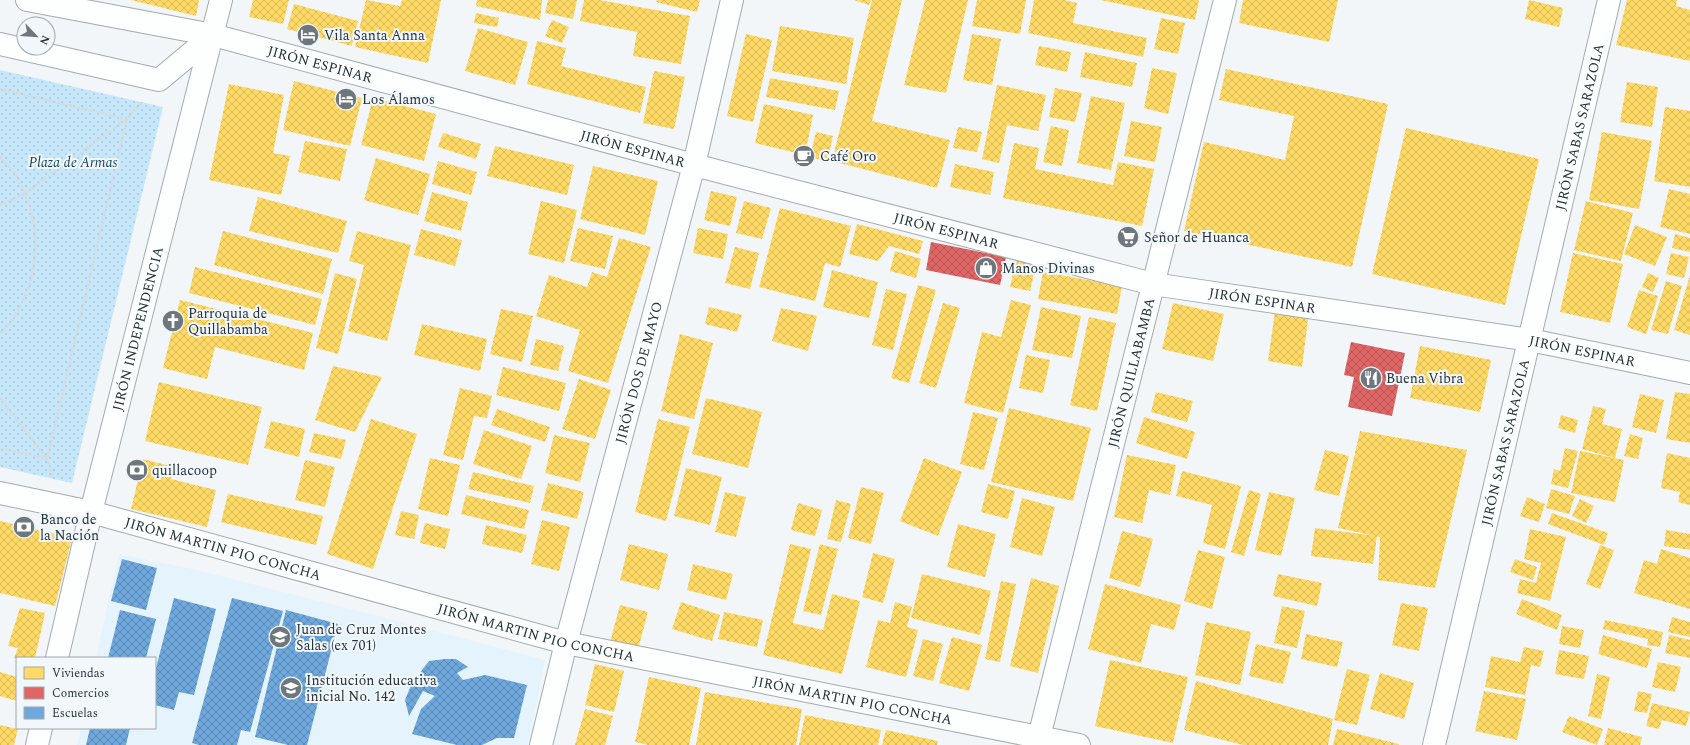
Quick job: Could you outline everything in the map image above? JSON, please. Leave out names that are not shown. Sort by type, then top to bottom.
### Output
[{"type":"street","name":"JIRÓN ESPINAR","points":[[27,0],[213,35],[694,166],[1153,284],[1530,340],[1690,374]]},
{"type":"street","name":"JIRÓN INDEPENDENCIA","points":[[58,657],[91,512],[221,0]]},
{"type":"street","name":"JIRÓN DOS DE MAYO","points":[[541,745],[566,643],[694,166],[732,0]]},
{"type":"street","name":"JIRÓN QUILLABAMBA","points":[[1038,740],[1225,0]]},
{"type":"street","name":"JIRÓN SABAS SARAZOLA","points":[[1434,745],[1530,340],[1608,0]]},
{"type":"street","points":[[0,44],[159,80],[213,35]]},
{"type":"street","name":"JIRÓN MARTIN PIO CONCHA","points":[[0,493],[91,512],[566,643],[1038,740],[1079,745]]},
{"type":"street","points":[[38,745],[41,729]]},
{"type":"path","points":[[0,205],[24,194],[127,119],[159,80]]},
{"type":"path","points":[[0,89],[127,119]]},
{"type":"path","points":[[47,459],[127,119]]},
{"type":"path","points":[[0,157],[18,179],[32,215],[35,254],[27,292],[8,326],[0,334]]},
{"type":"path","points":[[0,398],[47,459],[64,506]]},
{"type":"path","points":[[0,448],[47,459]]},
{"type":"shaded area","name":"Juan de Cruz Montes Salas (ex 701)","points":[[119,554],[197,570],[545,660],[528,745],[77,745],[81,729],[156,729],[156,657],[96,657]]},
{"type":"green space","name":"Plaza de Armas","points":[[0,70],[163,107],[72,483],[0,467]]},
{"type":"building: Viviendas","points":[[131,0],[199,0],[196,16]]},
{"type":"building: Viviendas","points":[[253,0],[289,0],[283,24],[249,17]]},
{"type":"building: Viviendas","points":[[366,0],[400,6],[402,0],[441,0],[428,63],[355,47]]},
{"type":"building: Viviendas","points":[[477,0],[542,0],[540,20],[476,6]]},
{"type":"building: Viviendas","points":[[548,0],[577,0],[573,19],[545,13]]},
{"type":"building: Viviendas","points":[[584,0],[599,0],[690,16],[681,64],[633,56],[637,32],[580,21]]},
{"type":"building: Viviendas","points":[[657,0],[700,0],[697,12],[656,2]]},
{"type":"building: Viviendas","points":[[854,0],[871,0],[869,5]]},
{"type":"building: Viviendas","points":[[872,0],[902,0],[872,121],[950,140],[937,188],[832,161]]},
{"type":"building: Viviendas","points":[[925,0],[968,0],[946,93],[904,85]]},
{"type":"building: Viviendas","points":[[977,0],[1026,0],[1020,34],[972,26]]},
{"type":"building: Viviendas","points":[[1034,0],[1064,0],[1077,3],[1073,23],[1147,38],[1143,57],[1028,33]]},
{"type":"building: Viviendas","points":[[1101,0],[1199,0],[1195,20]]},
{"type":"building: Viviendas","points":[[1243,0],[1338,0],[1329,42],[1239,23]]},
{"type":"building: Viviendas","points":[[1529,0],[1563,8],[1559,27],[1525,19]]},
{"type":"building: Viviendas","points":[[1627,0],[1677,0],[1676,6],[1690,10],[1690,61],[1616,45]]},
{"type":"building: Viviendas","points":[[294,4],[358,21],[352,46],[287,29]]},
{"type":"building: Viviendas","points":[[476,13],[499,18],[497,27],[474,23]]},
{"type":"building: Viviendas","points":[[1161,18],[1185,23],[1178,54],[1154,49]]},
{"type":"building: Viviendas","points":[[552,20],[569,27],[562,43],[545,36]]},
{"type":"building: Viviendas","points":[[780,26],[854,38],[846,84],[772,71]]},
{"type":"building: Viviendas","points":[[478,28],[528,42],[515,85],[465,71]]},
{"type":"building: Viviendas","points":[[746,34],[772,40],[753,122],[727,116]]},
{"type":"building: Viviendas","points":[[972,34],[1001,39],[992,85],[963,80]]},
{"type":"building: Viviendas","points":[[537,41],[566,48],[561,66],[646,87],[640,113],[527,84]]},
{"type":"building: Viviendas","points":[[1039,46],[1071,52],[1067,72],[1035,65]]},
{"type":"building: Viviendas","points":[[1085,52],[1137,63],[1132,87],[1080,77]]},
{"type":"building: Viviendas","points":[[1152,68],[1177,73],[1168,114],[1144,108]]},
{"type":"building: Viviendas","points":[[1226,69],[1388,104],[1352,267],[1184,231],[1204,142],[1285,160],[1294,116],[1219,100]]},
{"type":"building: Viviendas","points":[[654,71],[685,77],[674,129],[643,123]]},
{"type":"building: Viviendas","points":[[770,78],[839,91],[835,110],[766,97]]},
{"type":"building: Viviendas","points":[[294,81],[362,98],[350,146],[283,130]]},
{"type":"building: Viviendas","points":[[1627,82],[1658,87],[1652,127],[1620,122]]},
{"type":"building: Viviendas","points":[[229,84],[284,95],[273,153],[290,156],[281,195],[209,180]]},
{"type":"building: Viviendas","points":[[997,85],[1046,95],[1038,131],[1007,125],[999,163],[982,159]]},
{"type":"building: Viviendas","points":[[1055,88],[1082,93],[1075,122],[1049,117]]},
{"type":"building: Viviendas","points":[[1091,96],[1125,103],[1111,170],[1077,163]]},
{"type":"building: Viviendas","points":[[373,98],[436,114],[424,161],[361,145]]},
{"type":"building: Viviendas","points":[[764,104],[813,115],[805,155],[755,143]]},
{"type":"building: Viviendas","points":[[1665,107],[1690,111],[1690,187],[1654,181]]},
{"type":"building: Viviendas","points":[[1131,121],[1162,127],[1155,162],[1124,156]]},
{"type":"building: Viviendas","points":[[1051,126],[1069,130],[1062,166],[1043,162]]},
{"type":"building: Viviendas","points":[[958,127],[982,132],[977,152],[953,148]]},
{"type":"building: Viviendas","points":[[1406,128],[1539,159],[1505,305],[1372,274]]},
{"type":"building: Viviendas","points":[[816,132],[833,136],[827,162],[810,157]]},
{"type":"building: Viviendas","points":[[1602,132],[1652,141],[1639,209],[1589,200]]},
{"type":"building: Viviendas","points":[[443,133],[481,144],[476,159],[438,147]]},
{"type":"building: Viviendas","points":[[305,141],[347,149],[340,181],[298,172]]},
{"type":"building: Viviendas","points":[[1014,143],[1039,148],[1035,169],[1113,185],[1118,162],[1154,169],[1142,226],[1003,198]]},
{"type":"building: Viviendas","points":[[495,146],[574,165],[567,195],[487,176]]},
{"type":"building: Viviendas","points":[[376,158],[430,174],[418,215],[364,200]]},
{"type":"building: Viviendas","points":[[438,161],[477,172],[471,195],[432,184]]},
{"type":"building: Viviendas","points":[[955,164],[994,172],[990,195],[950,187]]},
{"type":"building: Viviendas","points":[[593,166],[658,181],[645,235],[580,219]]},
{"type":"building: Viviendas","points":[[1669,189],[1690,194],[1690,234],[1660,227]]},
{"type":"building: Viviendas","points":[[711,191],[737,197],[730,226],[704,220]]},
{"type":"building: Viviendas","points":[[432,192],[468,202],[461,231],[424,221]]},
{"type":"building: Viviendas","points":[[258,197],[347,221],[338,253],[249,231]]},
{"type":"building: Viviendas","points":[[541,201],[577,210],[564,263],[528,254]]},
{"type":"building: Viviendas","points":[[744,201],[771,208],[762,239],[736,233]]},
{"type":"building: Viviendas","points":[[1586,201],[1633,213],[1621,261],[1574,250]]},
{"type":"building: Viviendas","points":[[780,208],[851,226],[840,267],[825,263],[815,301],[759,287]]},
{"type":"building: Viviendas","points":[[857,224],[923,241],[919,254],[889,246],[878,261],[849,254]]},
{"type":"building: Viviendas","points":[[1635,225],[1667,237],[1655,266],[1624,254]]},
{"type":"building: Viviendas","points":[[578,228],[613,236],[605,269],[570,261]]},
{"type":"building: Viviendas","points":[[698,228],[728,234],[723,259],[693,253]]},
{"type":"building: Viviendas","points":[[421,229],[462,240],[455,266],[414,255]]},
{"type":"building: Viviendas","points":[[223,231],[332,259],[323,294],[214,265]]},
{"type":"building: Viviendas","points":[[357,231],[411,245],[387,341],[348,331],[364,265],[349,261]]},
{"type":"building: Viviendas","points":[[1675,234],[1690,238],[1690,252],[1672,248]]},
{"type":"building: Viviendas","points":[[619,238],[651,247],[608,383],[568,371],[580,330],[536,316],[549,275],[587,287],[592,272],[607,277]]},
{"type":"building: Viviendas","points":[[735,247],[759,253],[750,289],[725,283]]},
{"type":"building: Viviendas","points":[[895,251],[921,259],[916,278],[890,271]]},
{"type":"building: Viviendas","points":[[1573,253],[1623,264],[1610,323],[1560,312]]},
{"type":"building: Viviendas","points":[[1671,253],[1689,257],[1684,278],[1666,274]]},
{"type":"building: Viviendas","points":[[1016,260],[1036,265],[1030,291],[1010,287]]},
{"type":"building: Viviendas","points":[[195,267],[322,299],[315,325],[189,293]]},
{"type":"building: Viviendas","points":[[832,270],[878,282],[869,318],[823,307]]},
{"type":"building: Viviendas","points":[[1043,272],[1122,286],[1117,314],[1038,299]]},
{"type":"building: Viviendas","points":[[335,273],[357,279],[338,354],[316,348]]},
{"type":"building: Viviendas","points":[[1648,273],[1659,278],[1653,292],[1642,287]]},
{"type":"building: Viviendas","points":[[1690,275],[1690,335],[1674,330]]},
{"type":"building: Viviendas","points":[[1666,281],[1682,286],[1668,334],[1651,330]]},
{"type":"building: Viviendas","points":[[918,285],[936,290],[909,383],[891,378]]},
{"type":"building: Viviendas","points":[[886,289],[907,294],[893,350],[872,345]]},
{"type":"building: Viviendas","points":[[1639,290],[1658,296],[1646,334],[1627,327]]},
{"type":"building: Viviendas","points":[[180,300],[313,333],[304,370],[215,347],[207,379],[163,368]]},
{"type":"building: Viviendas","points":[[1011,300],[1031,305],[1003,413],[964,403],[982,332],[1001,337]]},
{"type":"building: Viviendas","points":[[943,303],[960,308],[936,388],[919,383]]},
{"type":"building: Viviendas","points":[[1173,303],[1224,314],[1213,361],[1162,349]]},
{"type":"building: Viviendas","points":[[709,307],[742,315],[737,332],[705,324]]},
{"type":"building: Viviendas","points":[[1041,307],[1081,316],[1072,358],[1032,350]]},
{"type":"building: Viviendas","points":[[781,308],[817,316],[808,351],[772,341]]},
{"type":"building: Viviendas","points":[[501,309],[533,316],[522,362],[490,354]]},
{"type":"building: Viviendas","points":[[1275,311],[1308,319],[1302,367],[1268,361]]},
{"type":"building: Viviendas","points":[[1089,317],[1116,323],[1097,411],[1070,405]]},
{"type":"building: Viviendas","points":[[422,324],[487,339],[480,371],[414,355]]},
{"type":"building: Viviendas","points":[[680,334],[713,343],[694,419],[661,411]]},
{"type":"building: Viviendas","points":[[536,339],[564,346],[558,371],[530,365]]},
{"type":"building: Viviendas","points":[[1420,346],[1491,360],[1480,412],[1410,398]]},
{"type":"building: Viviendas","points":[[1026,355],[1050,360],[1043,393],[1019,388]]},
{"type":"building: Viviendas","points":[[333,366],[382,377],[355,432],[315,420]]},
{"type":"building: Viviendas","points":[[503,367],[566,383],[559,411],[496,395]]},
{"type":"building: Viviendas","points":[[579,379],[611,390],[595,439],[562,429]]},
{"type":"building: Viviendas","points":[[159,382],[262,407],[248,465],[145,441]]},
{"type":"building: Viviendas","points":[[460,388],[492,396],[487,418],[474,416],[463,460],[443,455]]},
{"type":"building: Viviendas","points":[[1156,392],[1193,401],[1187,422],[1151,412]]},
{"type":"building: Viviendas","points":[[1675,392],[1690,394],[1690,443],[1666,439]]},
{"type":"building: Viviendas","points":[[1640,394],[1664,400],[1656,433],[1632,427]]},
{"type":"building: Viviendas","points":[[706,398],[762,412],[748,468],[692,454]]},
{"type":"building: Viviendas","points":[[1593,406],[1606,409],[1602,424],[1622,429],[1615,458],[1582,449]]},
{"type":"building: Viviendas","points":[[1009,408],[1091,428],[1073,501],[991,482]]},
{"type":"building: Viviendas","points":[[497,409],[550,427],[545,442],[491,425]]},
{"type":"building: Viviendas","points":[[973,412],[998,418],[984,470],[960,464]]},
{"type":"building: Viviendas","points":[[1561,415],[1578,420],[1575,433],[1558,428]]},
{"type":"building: Viviendas","points":[[1144,417],[1195,432],[1187,459],[1136,443]]},
{"type":"building: Viviendas","points":[[371,419],[417,434],[373,569],[327,554]]},
{"type":"building: Viviendas","points":[[658,419],[690,427],[666,521],[635,512]]},
{"type":"building: Viviendas","points":[[271,421],[305,429],[299,457],[264,448]]},
{"type":"building: Viviendas","points":[[484,430],[532,446],[521,479],[473,464]]},
{"type":"building: Viviendas","points":[[1360,431],[1467,450],[1435,588],[1378,580],[1380,537],[1338,528]]},
{"type":"building: Viviendas","points":[[314,433],[346,440],[341,459],[309,452]]},
{"type":"building: Viviendas","points":[[1630,434],[1643,438],[1638,459],[1624,456]]},
{"type":"building: Viviendas","points":[[554,435],[590,443],[580,482],[545,473]]},
{"type":"building: Viviendas","points":[[1565,448],[1578,451],[1568,488],[1551,484],[1554,469],[1560,471]]},
{"type":"building: Viviendas","points":[[1325,450],[1349,456],[1339,496],[1314,490]]},
{"type":"building: Viviendas","points":[[1580,451],[1624,460],[1615,502],[1571,493]]},
{"type":"building: Viviendas","points":[[1667,453],[1690,458],[1690,505],[1678,502],[1680,492],[1661,488]]},
{"type":"building: Viviendas","points":[[1127,455],[1176,465],[1170,495],[1149,490],[1142,523],[1114,517]]},
{"type":"building: Viviendas","points":[[430,458],[460,465],[448,516],[418,509]]},
{"type":"building: Viviendas","points":[[924,458],[962,472],[938,536],[900,521]]},
{"type":"building: Viviendas","points":[[143,459],[174,467],[171,479],[216,490],[207,527],[131,509]]},
{"type":"building: Viviendas","points":[[305,460],[335,467],[325,507],[295,500]]},
{"type":"building: Viviendas","points":[[686,468],[722,477],[710,525],[674,516]]},
{"type":"building: Viviendas","points":[[1182,471],[1241,486],[1225,549],[1203,543],[1212,505],[1176,496]]},
{"type":"building: Viviendas","points":[[473,472],[534,486],[530,503],[468,489]]},
{"type":"building: Viviendas","points":[[548,483],[584,492],[577,519],[541,510]]},
{"type":"building: Viviendas","points":[[988,484],[1015,491],[1008,519],[981,512]]},
{"type":"building: Viviendas","points":[[861,487],[884,493],[871,544],[848,538]]},
{"type":"building: Viviendas","points":[[1551,489],[1575,496],[1569,514],[1546,508]]},
{"type":"building: Viviendas","points":[[1249,490],[1261,494],[1244,556],[1231,552]]},
{"type":"building: Viviendas","points":[[725,492],[746,497],[736,537],[715,532]]},
{"type":"building: Viviendas","points":[[1269,492],[1295,498],[1281,556],[1255,550]]},
{"type":"building: Viviendas","points":[[228,494],[323,516],[316,545],[221,522]]},
{"type":"building: Viviendas","points":[[466,495],[529,510],[524,529],[461,514]]},
{"type":"building: Viviendas","points":[[1527,497],[1545,504],[1539,522],[1520,516]]},
{"type":"building: Viviendas","points":[[1022,498],[1055,507],[1042,556],[1010,547]]},
{"type":"building: Viviendas","points":[[1580,499],[1594,506],[1586,523],[1572,516]]},
{"type":"building: Viviendas","points":[[836,500],[851,504],[841,542],[827,539]]},
{"type":"building: Viviendas","points":[[798,503],[822,510],[815,536],[791,530]]},
{"type":"building: Viviendas","points":[[401,511],[419,515],[414,539],[395,535]]},
{"type":"building: Viviendas","points":[[1552,513],[1608,533],[1604,545],[1548,524]]},
{"type":"building: Viviendas","points":[[542,520],[570,527],[559,571],[531,564]]},
{"type":"building: Viviendas","points":[[0,521],[72,538],[55,606],[0,593]]},
{"type":"building: Viviendas","points":[[425,523],[450,529],[445,549],[420,543]]},
{"type":"building: Viviendas","points":[[958,524],[996,534],[985,577],[947,567]]},
{"type":"building: Viviendas","points":[[486,525],[527,535],[522,553],[482,544]]},
{"type":"building: Viviendas","points":[[1315,528],[1377,536],[1373,564],[1311,556]]},
{"type":"building: Viviendas","points":[[1530,529],[1566,537],[1550,601],[1517,593],[1520,579],[1536,583],[1541,563],[1524,559]]},
{"type":"building: Viviendas","points":[[1666,530],[1690,534],[1690,550],[1664,546]]},
{"type":"building: Viviendas","points":[[1122,531],[1153,539],[1140,587],[1109,578]]},
{"type":"building: Viviendas","points":[[629,544],[668,554],[659,590],[620,580]]},
{"type":"building: Viviendas","points":[[790,544],[811,549],[793,623],[823,630],[832,594],[860,601],[842,674],[763,655]]},
{"type":"building: Viviendas","points":[[820,544],[838,549],[821,615],[803,611]]},
{"type":"building: Viviendas","points":[[1600,545],[1614,550],[1600,589],[1586,584]]},
{"type":"building: Viviendas","points":[[1661,549],[1690,558],[1690,609],[1634,593],[1644,560],[1657,564]]},
{"type":"building: Viviendas","points":[[1198,550],[1225,557],[1212,609],[1184,601]]},
{"type":"building: Viviendas","points":[[873,553],[895,559],[883,603],[862,597]]},
{"type":"building: Viviendas","points":[[1515,559],[1537,567],[1533,580],[1510,572]]},
{"type":"building: Viviendas","points":[[693,564],[733,574],[726,600],[687,590]]},
{"type":"building: Viviendas","points":[[922,574],[991,591],[980,635],[911,618]]},
{"type":"building: Viviendas","points":[[1278,574],[1322,583],[1317,606],[1273,596]]},
{"type":"building: Viviendas","points":[[1031,578],[1059,586],[1038,673],[1010,666]]},
{"type":"building: Viviendas","points":[[1001,581],[1016,584],[1000,662],[985,659]]},
{"type":"building: Viviendas","points":[[1105,584],[1181,605],[1174,630],[1151,624],[1141,663],[1088,649]]},
{"type":"building: Viviendas","points":[[1522,599],[1562,615],[1557,630],[1516,614]]},
{"type":"building: Viviendas","points":[[681,602],[720,615],[712,641],[672,629]]},
{"type":"building: Viviendas","points":[[895,602],[912,607],[907,627],[918,630],[906,677],[866,667],[878,620],[890,623]]},
{"type":"building: Viviendas","points":[[1401,603],[1428,608],[1419,651],[1392,645]]},
{"type":"building: Viviendas","points":[[620,605],[648,612],[637,653],[609,646]]},
{"type":"building: Viviendas","points":[[1282,606],[1305,611],[1297,648],[1274,643]]},
{"type":"building: Viviendas","points":[[20,608],[45,613],[35,657],[14,658],[18,648],[8,646]]},
{"type":"building: Viviendas","points":[[724,612],[763,620],[757,647],[718,639]]},
{"type":"building: Viviendas","points":[[1672,617],[1690,622],[1690,637],[1668,632]]},
{"type":"building: Viviendas","points":[[1605,620],[1663,632],[1660,647],[1647,645],[1648,639],[1603,629]]},
{"type":"building: Viviendas","points":[[1206,622],[1251,632],[1240,685],[1195,675]]},
{"type":"building: Viviendas","points":[[1562,626],[1584,630],[1580,648],[1559,644]]},
{"type":"building: Viviendas","points":[[1306,634],[1343,642],[1337,667],[1301,659]]},
{"type":"building: Viviendas","points":[[1603,635],[1652,649],[1647,668],[1598,654]]},
{"type":"building: Viviendas","points":[[1669,635],[1690,640],[1690,658],[1665,653]]},
{"type":"building: Viviendas","points":[[952,637],[982,645],[969,691],[939,683]]},
{"type":"building: Viviendas","points":[[923,639],[943,644],[933,681],[913,676]]},
{"type":"building: Viviendas","points":[[1256,644],[1291,652],[1283,684],[1249,676]]},
{"type":"building: Viviendas","points":[[1524,647],[1544,651],[1540,667],[1531,665],[1525,695],[1485,687],[1491,656],[1520,662]]},
{"type":"building: Viviendas","points":[[1559,650],[1589,656],[1584,679],[1555,674]]},
{"type":"building: Viviendas","points":[[1110,660],[1188,677],[1173,743],[1095,726]]},
{"type":"building: Viviendas","points":[[1658,662],[1681,667],[1675,692],[1652,687]]},
{"type":"building: Viviendas","points":[[595,664],[624,671],[614,712],[585,705]]},
{"type":"building: Viviendas","points":[[1347,669],[1370,675],[1357,725],[1334,720]]},
{"type":"building: Viviendas","points":[[0,672],[16,677],[16,701],[0,696]]},
{"type":"building: Viviendas","points":[[1380,673],[1414,683],[1404,719],[1370,709]]},
{"type":"building: Viviendas","points":[[1597,674],[1610,677],[1601,719],[1588,716]]},
{"type":"building: Viviendas","points":[[649,677],[701,688],[689,745],[648,745],[635,742]]},
{"type":"building: Viviendas","points":[[1196,681],[1333,719],[1328,745],[1243,745],[1184,730]]},
{"type":"building: Viviendas","points":[[1484,691],[1526,699],[1517,740],[1475,731]]},
{"type":"building: Viviendas","points":[[1638,691],[1652,694],[1647,713],[1634,711]]},
{"type":"building: Viviendas","points":[[705,692],[802,709],[796,745],[696,745]]},
{"type":"building: Viviendas","points":[[1652,703],[1690,712],[1686,726],[1662,720],[1659,729],[1646,726]]},
{"type":"building: Viviendas","points":[[585,709],[613,716],[605,745],[575,745]]},
{"type":"building: Viviendas","points":[[805,715],[881,730],[878,745],[799,745]]},
{"type":"building: Viviendas","points":[[1569,716],[1603,729],[1597,745],[1562,732]]},
{"type":"building: Viviendas","points":[[0,725],[18,729],[14,745],[0,745]]},
{"type":"building: Viviendas","points":[[1608,728],[1642,737],[1640,745],[1604,745]]},
{"type":"building: Viviendas","points":[[1337,729],[1399,744],[1399,745],[1333,745]]},
{"type":"building: Viviendas","points":[[886,730],[938,741],[937,745],[882,745]]},
{"type":"building: Comercios","points":[[931,242],[1006,257],[1000,285],[926,270]]},
{"type":"building: Comercios","points":[[1351,342],[1405,353],[1392,416],[1348,407],[1354,377],[1344,375]]},
{"type":"building: Escuelas","points":[[122,559],[157,568],[146,610],[111,601]]},
{"type":"building: Escuelas","points":[[174,598],[216,609],[194,695],[179,692],[174,710],[156,705],[156,668]]},
{"type":"building: Escuelas","points":[[232,598],[283,611],[250,732],[241,730],[237,745],[199,745],[192,743]]},
{"type":"building: Escuelas","points":[[120,610],[156,619],[146,657],[108,657]]},
{"type":"building: Escuelas","points":[[286,610],[338,624],[307,745],[288,745],[255,737]]},
{"type":"building: Escuelas","points":[[456,659],[468,667],[457,673],[463,680],[485,675],[527,685],[514,738],[497,738],[482,745],[457,745],[412,734],[421,709],[435,696],[423,691],[409,716],[405,700],[412,683],[429,661]]},
{"type":"building: Escuelas","points":[[90,729],[130,729],[126,745],[86,745]]},
{"type":"place","name":"Vila Santa Anna","points":[[308,35]]},
{"type":"place","name":"Los Álamos","points":[[346,99]]},
{"type":"place","name":"Café Oro","points":[[804,156]]},
{"type":"place","name":"Señor de Huanca","points":[[1128,237]]},
{"type":"place","name":"Manos Divinas","points":[[986,268]]},
{"type":"place","name":"Parroquia de Quillabamba","points":[[173,321]]},
{"type":"place","name":"Buena Vibra","points":[[1371,378]]},
{"type":"place","name":"quillacoop","points":[[137,470]]},
{"type":"place","name":"Banco de la Nación","points":[[24,527]]},
{"type":"place","name":"Juan de Cruz Montes Salas (ex 701)","points":[[280,637]]},
{"type":"place","name":"Institución educativa inicial No. 142","points":[[291,688]]}]
